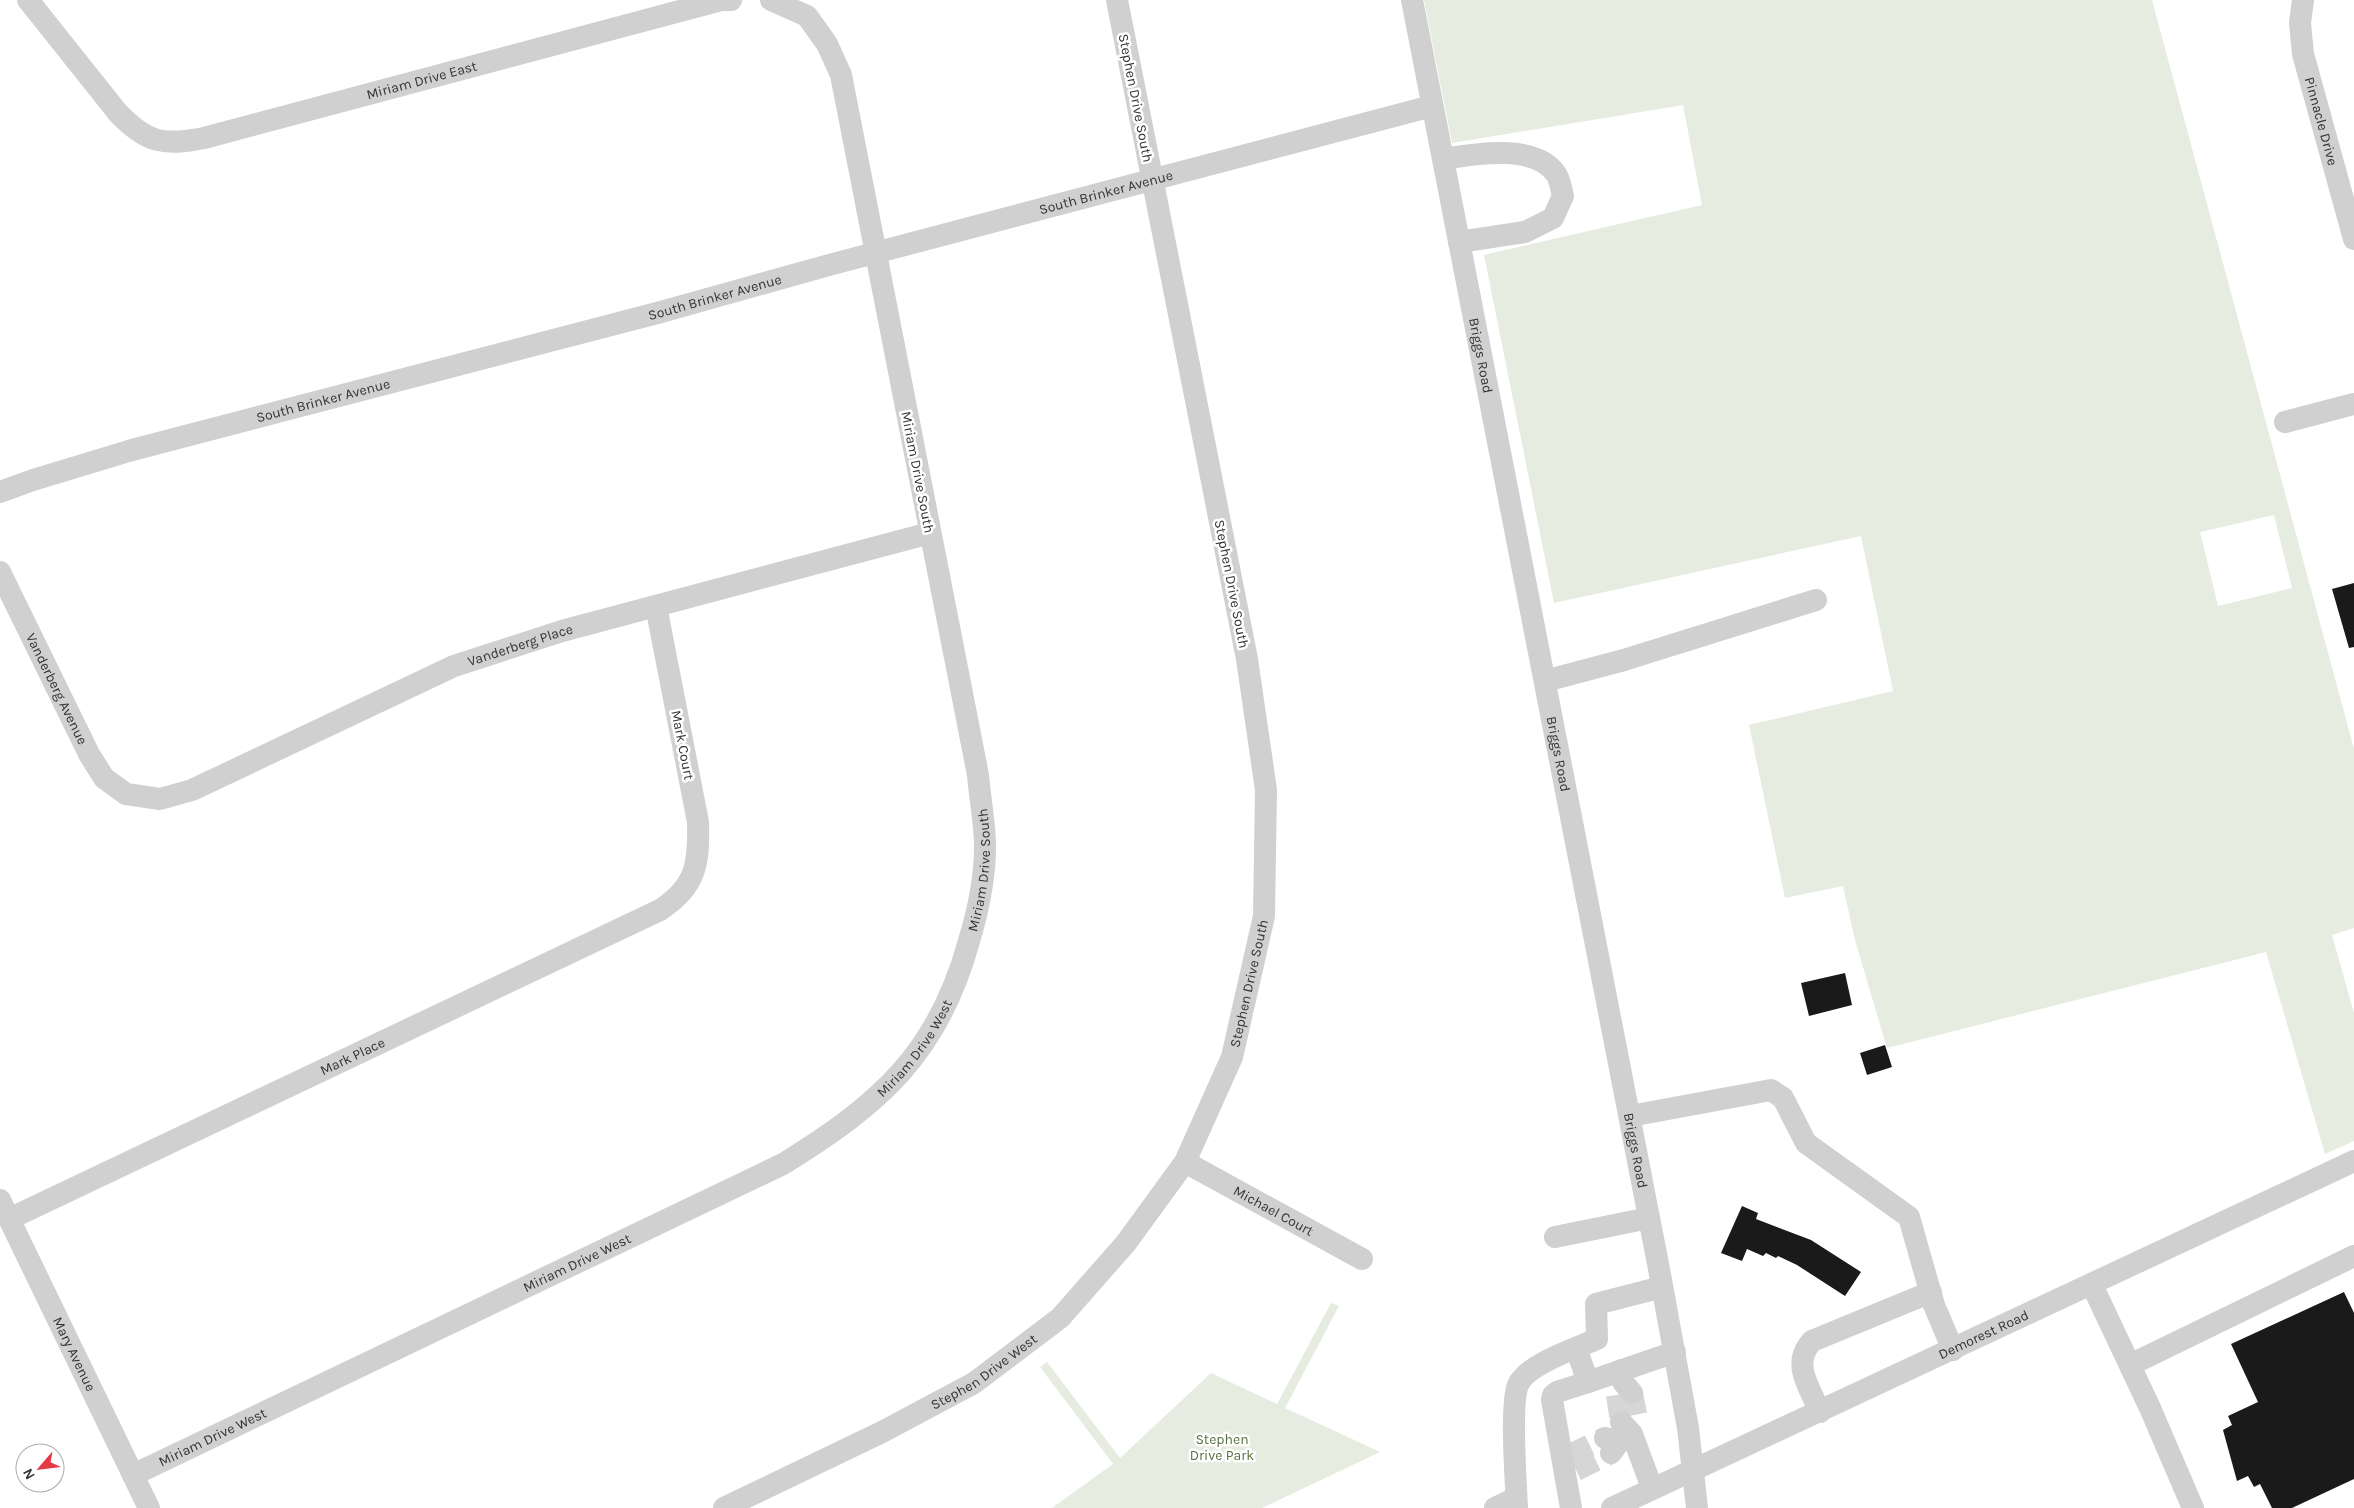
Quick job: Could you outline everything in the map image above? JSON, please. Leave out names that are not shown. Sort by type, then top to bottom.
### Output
[{"type":"street","name":"Miriam Drive East","points":[[28,0],[118,113],[133,128],[150,138],[176,143],[204,138],[721,0],[731,0]]},
{"type":"street","name":"Miriam Drive South","points":[[771,0],[807,16],[828,44],[840,75],[978,775],[985,847],[978,909],[960,975]]},
{"type":"street","name":"Stephen Drive South","points":[[1117,0],[1247,659],[1266,790],[1264,916],[1232,1057],[1186,1162]]},
{"type":"street","name":"Briggs Road","points":[[1412,0],[1675,1352],[1694,1470],[1697,1508]]},
{"type":"street","name":"Pinnacle Drive","points":[[2303,0],[2300,23],[2303,54],[2354,239]]},
{"type":"street","name":"South Brinker Avenue","points":[[0,492],[132,450],[660,312],[876,252],[1432,106]]},
{"type":"street","points":[[1442,159],[1486,152],[1539,158],[1557,174],[1563,196],[1553,218],[1525,232],[1459,242]]},
{"type":"street","points":[[2285,422],[2354,404]]},
{"type":"street","name":"Vanderberg Place","points":[[126,794],[160,799],[192,790],[454,666],[562,631],[930,533]]},
{"type":"street","name":"Vanderberg Avenue","points":[[0,572],[89,754],[104,778],[126,794]]},
{"type":"street","points":[[1545,681],[1624,660],[1816,600]]},
{"type":"street","name":"Mark Court","points":[[656,606],[698,822],[699,854],[689,883]]},
{"type":"street","name":"Mark Place","points":[[4,1209],[660,910],[676,899],[689,883]]},
{"type":"street","name":"Miriam Drive West","points":[[133,1475],[783,1164],[824,1139],[864,1109],[899,1076],[931,1035],[960,975]]},
{"type":"street","points":[[1630,1116],[1771,1090],[1783,1098],[1806,1143],[1909,1217],[1934,1305],[1953,1350]]},
{"type":"street","name":"Demorest Road","points":[[1612,1508],[2354,1161]]},
{"type":"street","name":"Michael Court","points":[[1186,1162],[1362,1259]]},
{"type":"street","name":"Stephen Drive West","points":[[724,1508],[882,1432],[974,1383],[1060,1318],[1126,1244],[1186,1162]]},
{"type":"street","name":"Mary Avenue","points":[[4,1209],[149,1508]]},
{"type":"street","points":[[1556,1237],[1649,1218]]},
{"type":"street","points":[[2130,1365],[2354,1256]]},
{"type":"street","points":[[2092,1285],[2130,1365],[2193,1508]]},
{"type":"street","points":[[1495,1508],[1516,1503],[1514,1406],[1518,1384],[1528,1373],[1541,1364],[1597,1339],[1596,1304],[1662,1287]]},
{"type":"street","points":[[1820,1412],[1801,1368],[1804,1350],[1812,1341],[1931,1292]]},
{"type":"street","points":[[1576,1348],[1588,1382]]},
{"type":"street","points":[[1571,1508],[1570,1464],[1553,1395],[1588,1382],[1623,1385],[1675,1352]]},
{"type":"street","points":[[1621,1434],[1652,1488]]},
{"type":"green space","points":[[1424,0],[2152,0],[2354,749],[2354,928],[2332,935],[2354,1013],[2354,1141],[2325,1154],[2266,952],[1887,1048],[1855,940],[1843,886],[1785,898],[1749,725],[1893,691],[1861,536],[1554,603],[1484,255],[1702,205],[1683,105],[1452,143]],"holes":[[[2274,515],[2292,588],[2218,606],[2200,532]]]},
{"type":"green space","name":"Stephen Drive Park","points":[[1331,1303],[1339,1306],[1285,1408],[1380,1452],[1262,1508],[1052,1508],[1113,1464],[1040,1367],[1047,1362],[1120,1458],[1211,1373],[1277,1404]]},
{"type":"building","points":[[2354,583],[2354,647],[2349,648],[2332,589]]},
{"type":"building","points":[[1845,973],[1852,1005],[1809,1016],[1801,983]]},
{"type":"building","points":[[1885,1045],[1892,1067],[1867,1075],[1860,1053]]},
{"type":"building","points":[[1742,1206],[1758,1213],[1756,1219],[1811,1240],[1861,1272],[1845,1296],[1797,1265],[1778,1256],[1776,1258],[1766,1253],[1763,1256],[1747,1249],[1742,1261],[1721,1253]]},
{"type":"building","points":[[2344,1292],[2354,1313],[2354,1479],[2292,1508],[2272,1508],[2260,1484],[2254,1487],[2248,1476],[2237,1481],[2223,1430],[2232,1425],[2228,1416],[2258,1402],[2231,1344]]},
{"type":"tunnel","points":[[1632,1393],[1637,1419]]},
{"type":"tunnel","points":[[1617,1395],[1621,1422]]},
{"type":"tunnel","points":[[1570,1455],[1605,1438]]},
{"type":"tunnel","points":[[1576,1470],[1611,1453]]}]
